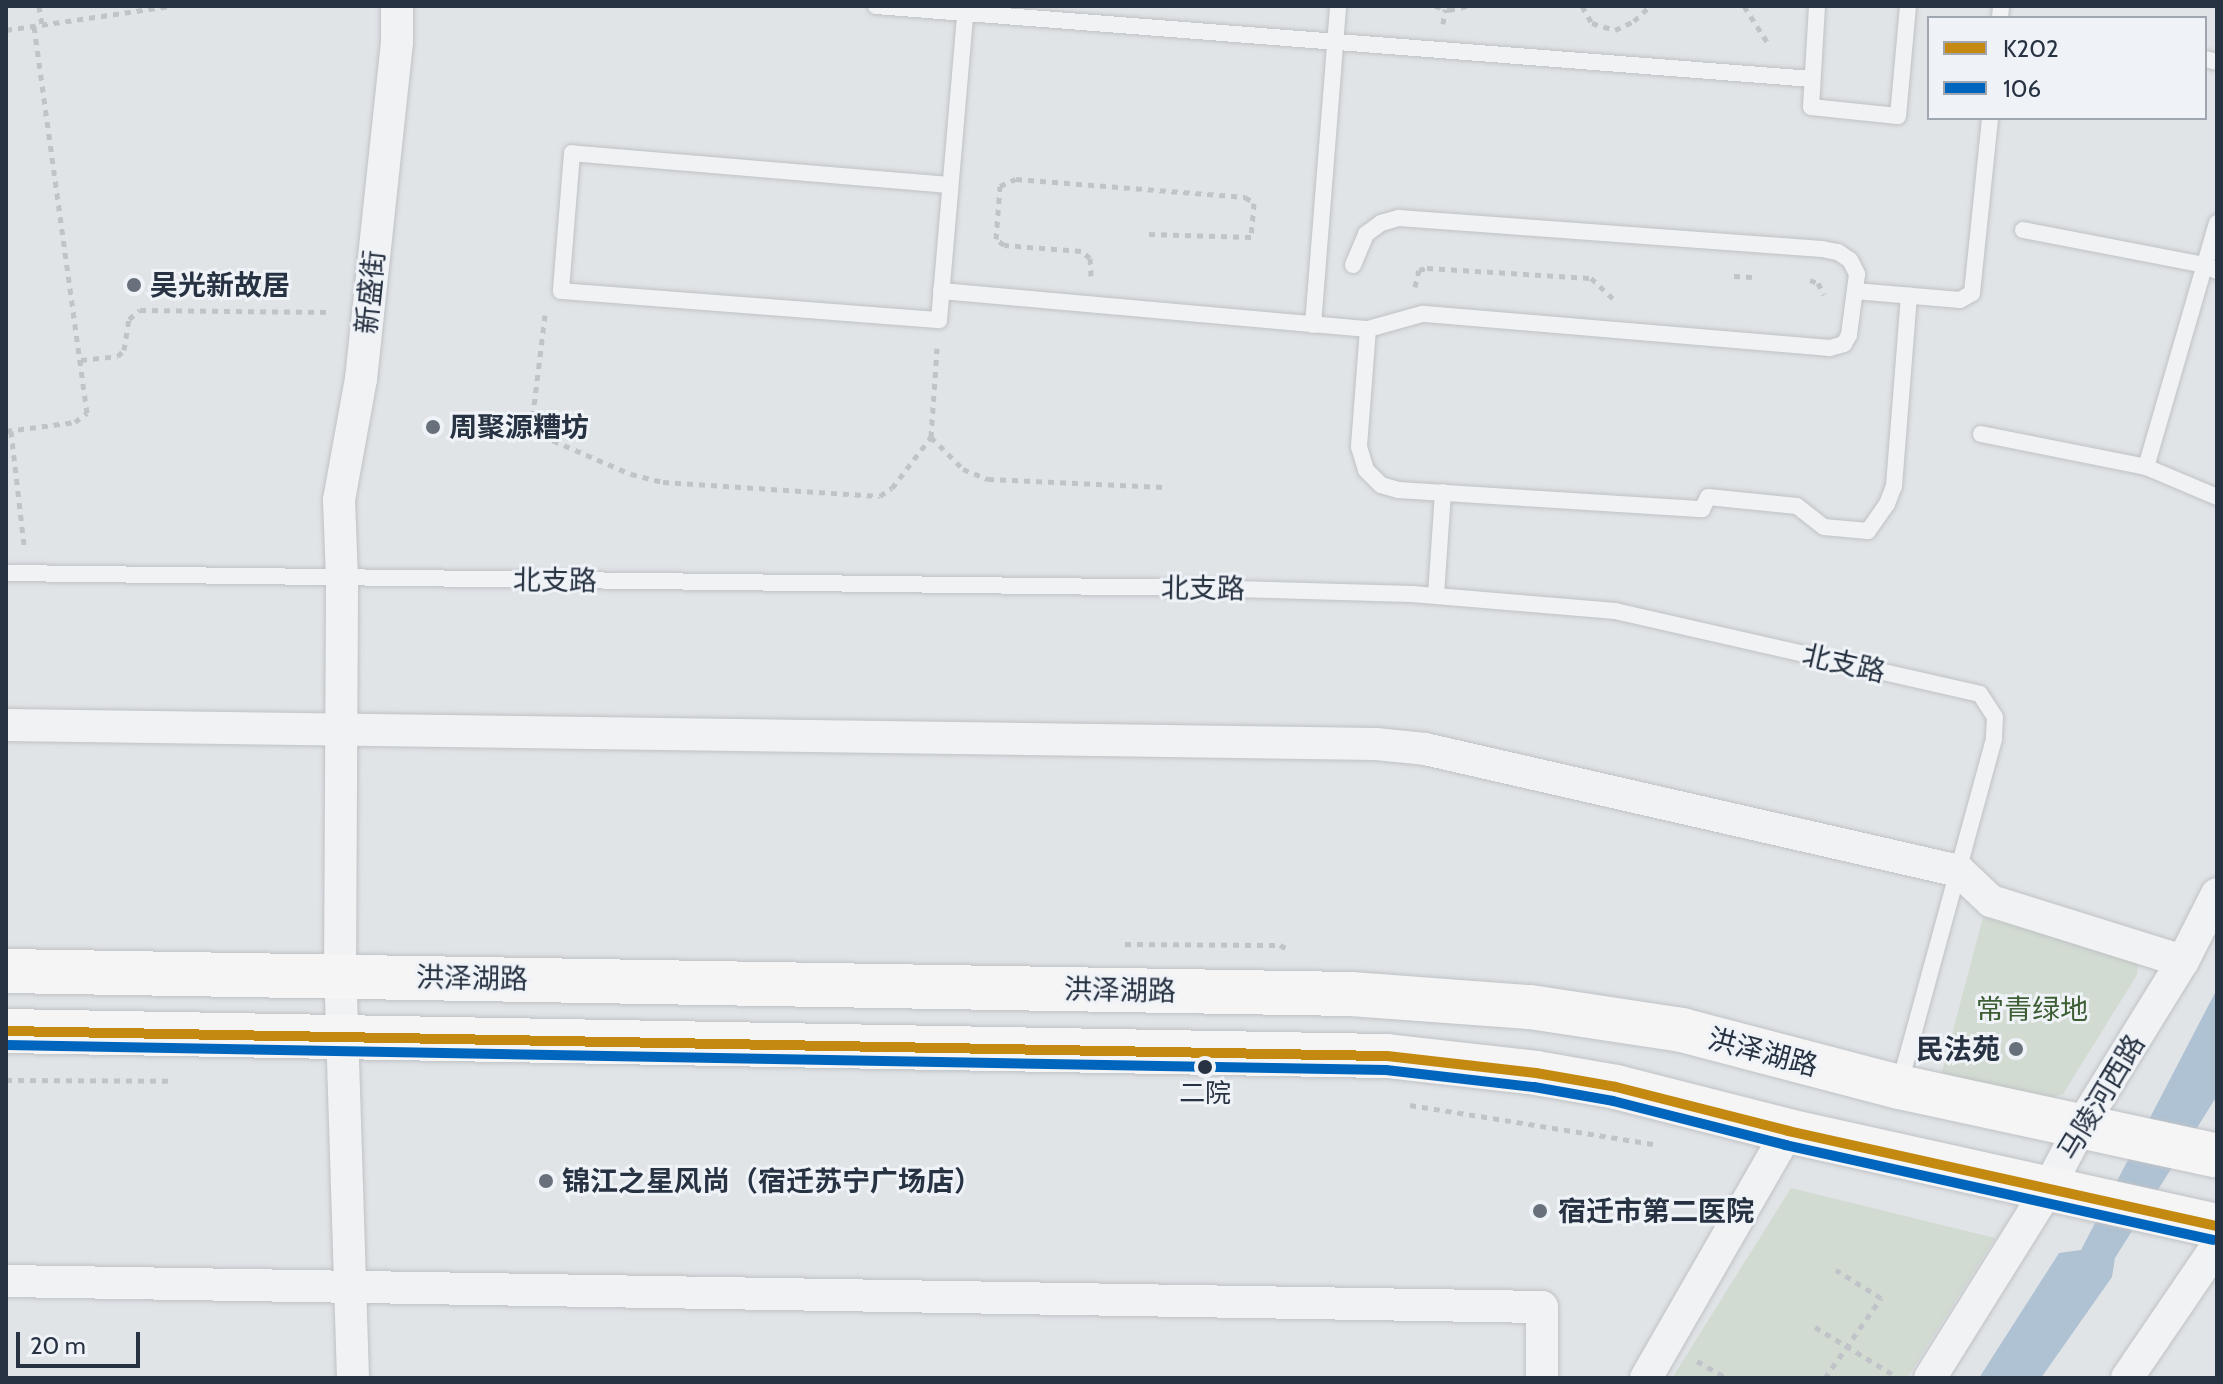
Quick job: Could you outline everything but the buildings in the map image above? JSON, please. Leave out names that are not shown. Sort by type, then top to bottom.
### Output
[{"type":"main road","name":"洪泽湖路","points":[[6,971],[1351,994],[1530,1007],[1682,1030],[1899,1087],[2216,1156]]},
{"type":"main road","points":[[6,1031],[1387,1056],[1536,1073],[1616,1087],[1788,1131],[2048,1189],[2208,1238]]},
{"type":"street","name":"新盛街","points":[[353,1378],[340,975],[342,578],[339,500],[361,379],[397,42],[397,6]]},
{"type":"street","points":[[6,725],[1388,745],[1425,749],[1959,871],[1991,901],[2183,961]]},
{"type":"street","name":"马陵河西路","points":[[1930,1378],[2048,1189],[2081,1126],[2183,961],[2217,894]]},
{"type":"street","points":[[1646,1378],[1788,1131]]},
{"type":"street","points":[[2127,1378],[2208,1238]]},
{"type":"street","points":[[6,1281],[1542,1307],[1542,1378]]},
{"type":"lane","points":[[876,6],[966,9],[1812,79]]},
{"type":"lane","points":[[1313,325],[1338,6]]},
{"type":"lane","points":[[1817,6],[1811,107],[1898,116],[1908,6]]},
{"type":"lane","points":[[950,185],[572,153],[561,291],[939,320],[966,9]]},
{"type":"lane","points":[[1855,291],[1960,300],[1972,293],[1990,120]]},
{"type":"lane","points":[[941,291],[1368,329],[1413,316],[1830,348],[1844,344],[1849,335],[1857,274],[1850,260],[1838,252],[1399,218],[1381,223],[1366,234],[1353,265]]},
{"type":"lane","points":[[2146,467],[2211,268],[2217,223]]},
{"type":"lane","points":[[2023,230],[2211,268]]},
{"type":"lane","points":[[1368,329],[1359,447],[1366,470],[1381,485],[1702,509],[1708,497],[1797,506],[1824,527],[1868,531],[1887,504],[1894,486],[1909,296]]},
{"type":"lane","points":[[1981,434],[2146,467],[2217,497]]},
{"type":"lane","points":[[1436,595],[1443,492]]},
{"type":"lane","name":"北支路","points":[[6,573],[1200,588],[1436,595],[1615,611],[1980,694],[1995,717],[1994,739],[1899,1087]]},
{"type":"path","points":[[39,6],[42,24]]},
{"type":"path","points":[[6,30],[170,6]]},
{"type":"path","points":[[1435,6],[1449,10],[1467,6]]},
{"type":"path","points":[[1582,6],[1592,23],[1615,30],[1634,21],[1650,6]]},
{"type":"path","points":[[1744,6],[1775,52]]},
{"type":"path","points":[[27,574],[8,431],[75,422],[87,413],[34,26]]},
{"type":"path","points":[[1089,305],[1092,267],[1090,258],[1081,251],[1004,245],[996,239],[1000,186],[1016,179],[1245,197],[1254,203],[1251,237],[1149,234]]},
{"type":"path","points":[[1413,316],[1416,279],[1419,270],[1427,268],[1591,278],[1622,306]]},
{"type":"path","points":[[1734,276],[1764,277]]},
{"type":"path","points":[[1794,279],[1818,283],[1824,292],[1823,302]]},
{"type":"path","points":[[561,291],[542,324],[531,431],[631,474],[663,482],[880,496],[892,488],[925,450],[931,437],[939,320]]},
{"type":"path","points":[[81,360],[118,356],[124,350],[129,319],[140,310],[367,312]]},
{"type":"path","points":[[931,437],[963,469],[988,479],[1164,487]]},
{"type":"path","points":[[6,1080],[175,1081]]},
{"type":"path","points":[[1408,1105],[1656,1145]]},
{"type":"path","points":[[1825,1378],[1881,1298],[1836,1270]]},
{"type":"path","points":[[1815,1327],[1898,1378]]},
{"type":"green space","name":"常青绿地","points":[[1983,917],[2132,959],[2138,966],[2137,975],[2063,1094],[2054,1097],[1996,1094],[1955,1084],[1942,1072]]},
{"type":"green space","points":[[1791,1188],[1995,1238],[1907,1378],[1672,1378]]},
{"type":"water","points":[[2217,989],[2217,1096],[2115,1258],[2112,1277],[2041,1378],[1979,1378],[2059,1253],[2081,1250]]},
{"type":"transit line","name":"K202","points":[[6,1031],[1387,1056],[1536,1073],[1616,1087],[1788,1131],[2217,1226]]},
{"type":"transit line","name":"106","points":[[6,1045],[1386,1070],[1534,1087],[1613,1101],[1785,1145],[2214,1240]]},
{"type":"place","name":"吴光新故居","points":[[134,285]]},
{"type":"place","name":"周聚源糟坊","points":[[433,427]]},
{"type":"place","name":"民法苑","points":[[2016,1049]]},
{"type":"place","name":"二院","points":[[1205,1067]]},
{"type":"place","name":"锦江之星风尚（宿迁苏宁广场店）","points":[[546,1181]]},
{"type":"place","name":"宿迁市第二医院","points":[[1540,1211]]}]
